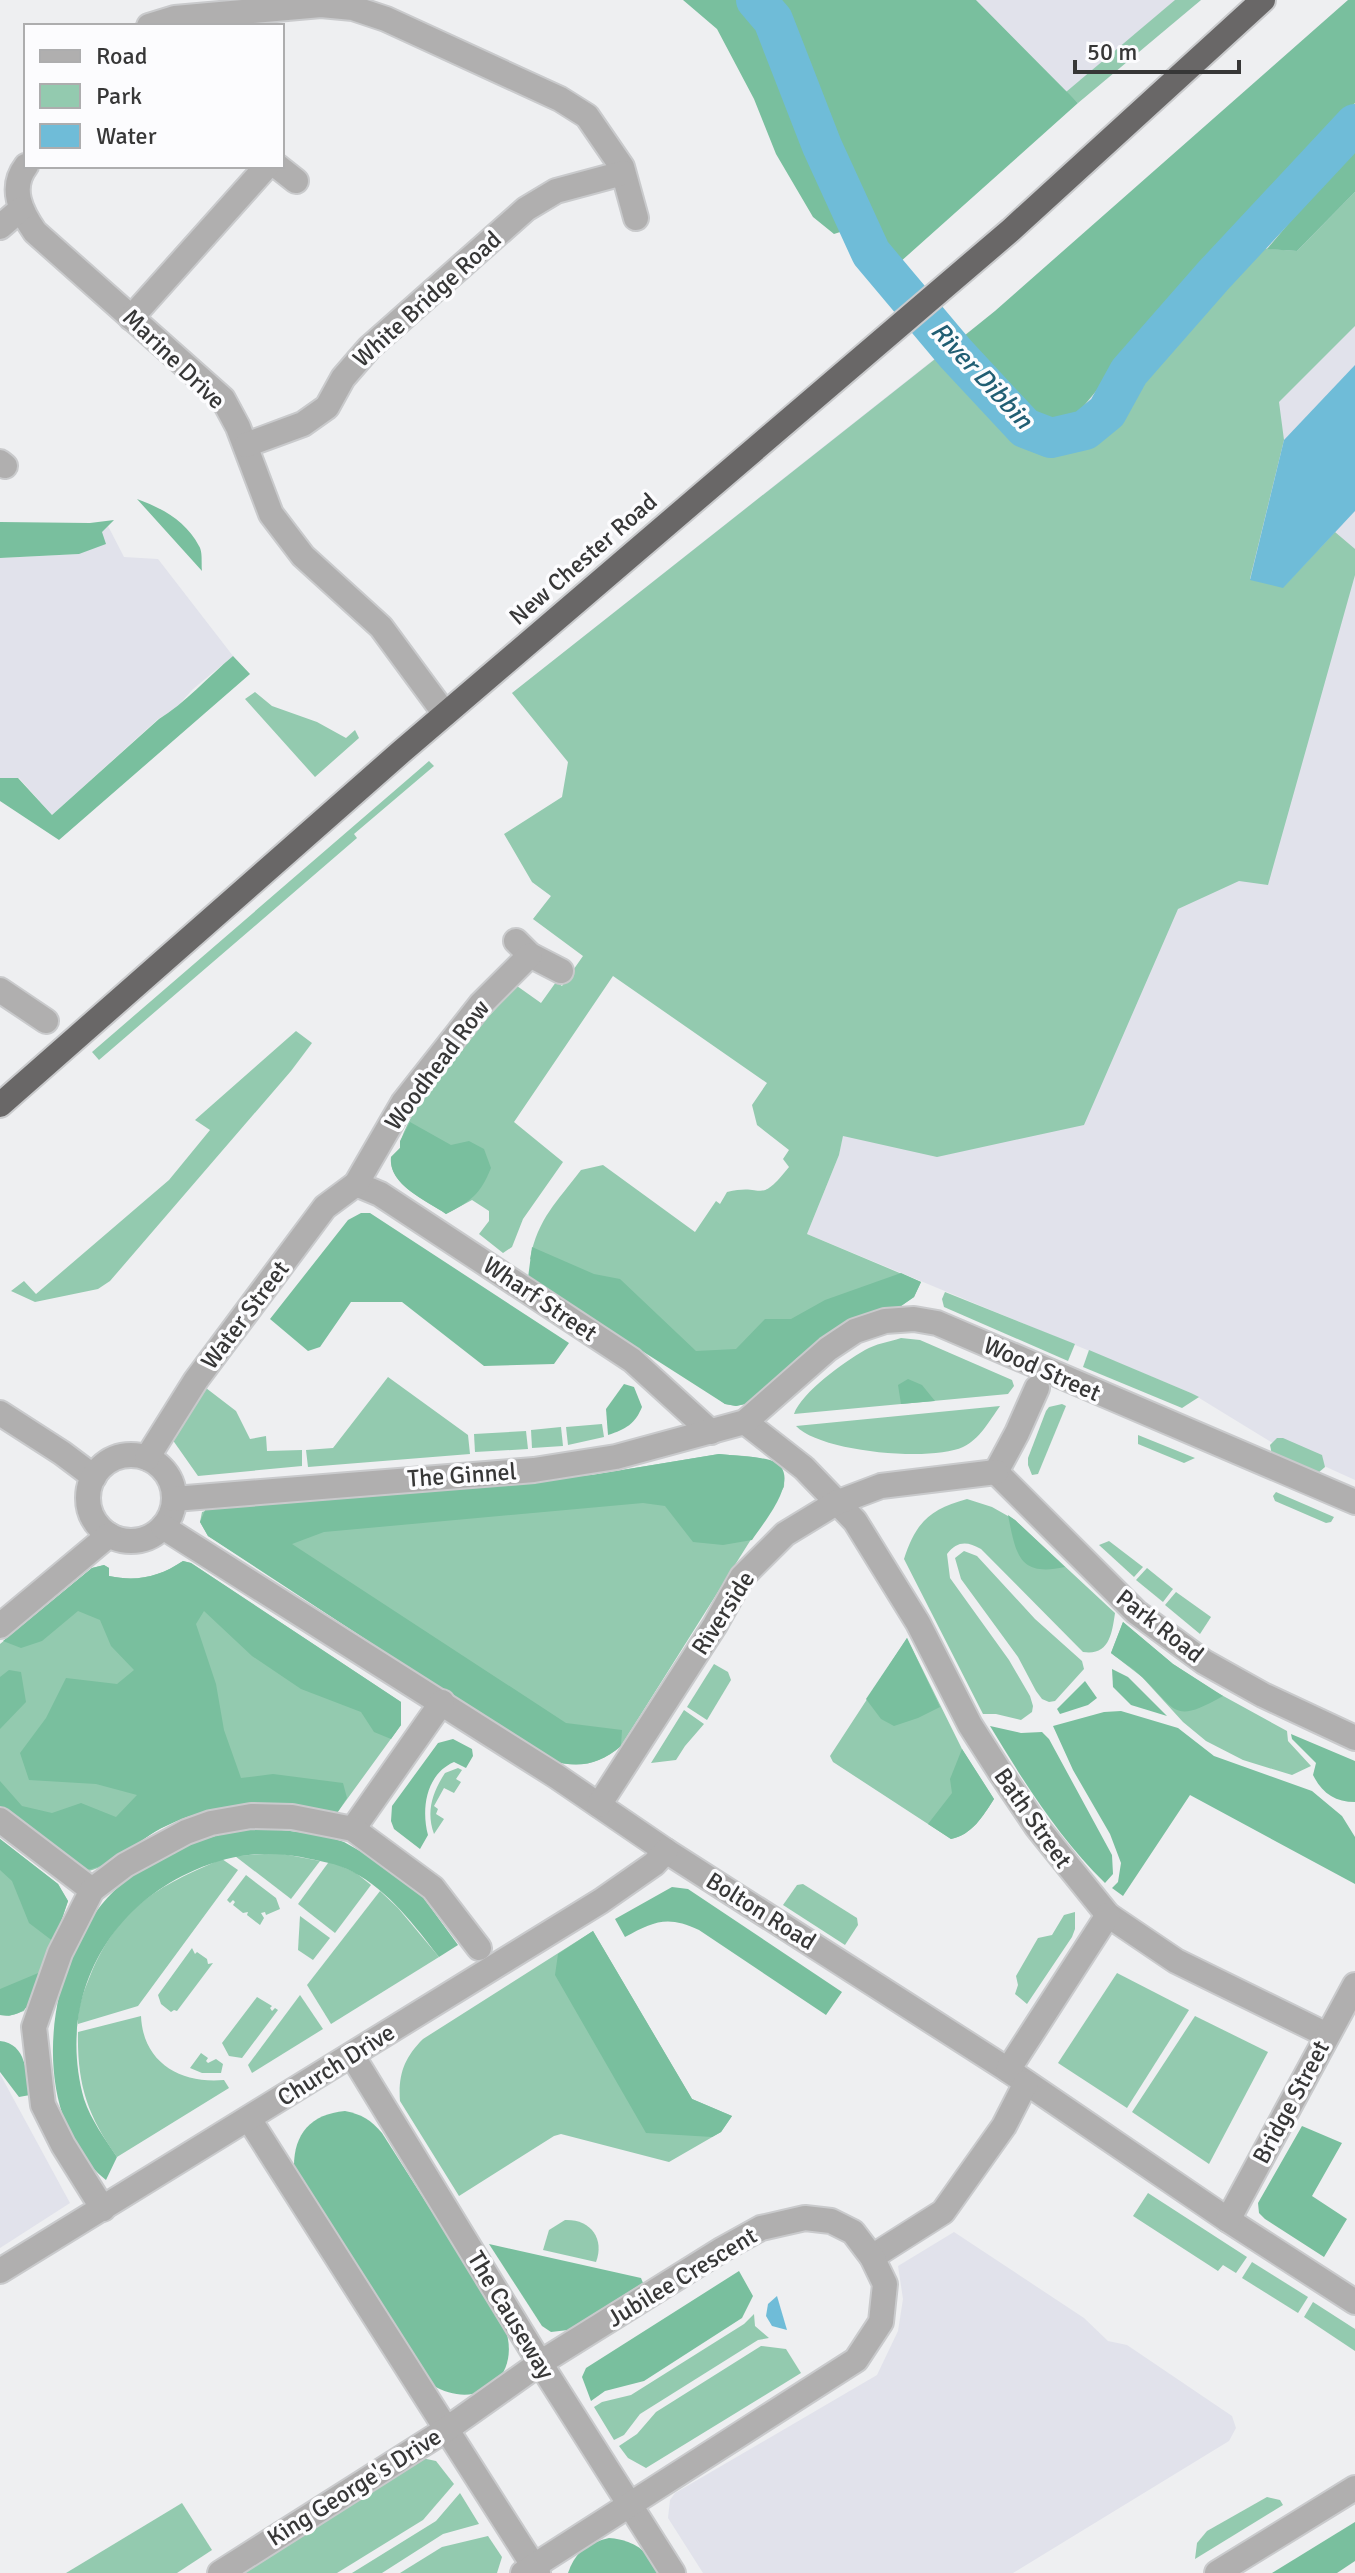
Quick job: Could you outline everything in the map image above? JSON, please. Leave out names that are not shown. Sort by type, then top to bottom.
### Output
[{"type":"highway","name":"New Chester Road","points":[[0,1105],[445,714],[1011,230],[1263,0]]},
{"type":"highway","name":"New Chester Road","points":[[1202,55],[1278,0]]},
{"type":"street","points":[[156,24],[175,18],[306,6],[353,8],[401,26],[587,116],[604,137],[623,173],[636,218]]},
{"type":"street","points":[[0,227],[21,209],[17,192],[25,168]]},
{"type":"street","points":[[131,318],[265,168]]},
{"type":"street","name":"White Bridge Road","points":[[246,445],[303,424],[327,407],[343,378],[369,348],[526,209],[556,191],[623,173]]},
{"type":"street","name":"Marine Drive","points":[[21,209],[35,232],[223,399],[246,445],[271,514],[303,556],[381,627],[445,714]]},
{"type":"street","name":"Woodhead Row","points":[[356,1184],[403,1103],[523,948],[561,971]]},
{"type":"street","points":[[0,990],[46,1021]]},
{"type":"street","name":"Wharf Street","points":[[356,1184],[393,1202],[632,1360],[711,1432]]},
{"type":"street","name":"Water Street","points":[[147,1458],[196,1380],[325,1207],[356,1184]]},
{"type":"street","name":"Wood Street","points":[[745,1422],[828,1349],[855,1331],[885,1321],[914,1319],[937,1323],[1355,1502]]},
{"type":"street","points":[[996,1472],[1037,1388]]},
{"type":"street","points":[[0,1413],[94,1477]]},
{"type":"street","points":[[745,1422],[804,1468],[836,1503]]},
{"type":"street","name":"The Ginnel","points":[[174,1499],[534,1470],[616,1457],[745,1422]]},
{"type":"street","points":[[131,1455],[147,1458],[167,1475],[174,1499],[170,1517],[154,1535],[141,1540],[121,1540],[109,1535],[92,1517],[88,1502],[94,1477],[108,1462],[119,1457],[131,1455]]},
{"type":"street","name":"Riverside","points":[[599,1805],[742,1577],[785,1534],[836,1503],[881,1486],[996,1472]]},
{"type":"street","name":"Park Road","points":[[996,1472],[1146,1620],[1204,1662],[1263,1695],[1355,1738]]},
{"type":"street","name":"Bath Street","points":[[836,1503],[855,1521],[918,1623],[970,1725],[1006,1781],[1037,1827],[1108,1915],[1176,1961],[1327,2035]]},
{"type":"street","name":"Bolton Road","points":[[163,1527],[442,1702],[666,1851],[1017,2076],[1228,2220],[1355,2302]]},
{"type":"street","points":[[0,1626],[109,1535]]},
{"type":"street","points":[[353,1829],[442,1702]]},
{"type":"street","points":[[103,2209],[63,2145],[43,2105],[34,2027],[60,1953],[92,1890],[125,1865],[186,1832],[211,1823],[251,1816],[292,1817],[353,1829],[433,1888],[479,1948]]},
{"type":"street","points":[[0,1820],[92,1890]]},
{"type":"street","name":"Church Drive","points":[[0,2271],[601,1901],[654,1864],[666,1851]]},
{"type":"street","points":[[872,2257],[943,2212],[1004,2126],[1017,2076],[1108,1915]]},
{"type":"street","name":"Bridge Street","points":[[1228,2220],[1355,1985]]},
{"type":"street","name":"The Causeway","points":[[352,2055],[540,2363],[673,2573]]},
{"type":"street","points":[[249,2119],[447,2429],[532,2571]]},
{"type":"street","name":"Jubilee Crescent","points":[[488,2400],[540,2363],[723,2249],[761,2228],[782,2221],[805,2218],[831,2221],[853,2232],[872,2257],[885,2284],[881,2322],[856,2360],[629,2504],[532,2571]]},
{"type":"street","name":"King George's Drive","points":[[220,2573],[488,2400]]},
{"type":"street","points":[[1217,2573],[1355,2488]]},
{"type":"shaded area","points":[[976,0],[1201,0],[1078,103]]},
{"type":"shaded area","points":[[1348,0],[1355,0],[1355,1480],[1271,1442],[1191,1393],[807,1234],[839,1155],[843,1135],[533,919],[551,896],[532,882],[602,804],[512,693],[995,311]]},
{"type":"shaded area","points":[[108,526],[124,557],[158,559],[233,656],[52,815],[19,778],[0,778],[0,558],[79,554]]},
{"type":"shaded area","points":[[0,2074],[70,2203],[0,2248]]},
{"type":"shaded area","points":[[954,2232],[1084,2318],[1108,2341],[1127,2345],[1232,2416],[1236,2428],[1229,2441],[1013,2573],[703,2573],[668,2518],[670,2500],[675,2493],[877,2375],[898,2331],[903,2299],[898,2266]]},
{"type":"green space","points":[[683,0],[976,0],[1078,103],[899,263],[871,222],[834,234],[813,217],[776,154],[754,99],[717,29]]},
{"type":"green space","points":[[1175,0],[1201,0],[1078,103],[1066,92]]},
{"type":"green space","points":[[1348,0],[1355,0],[1355,103],[1208,257],[1072,420],[1041,418],[959,340]]},
{"type":"green space","points":[[1355,145],[1355,192],[1297,251],[1267,249]]},
{"type":"green space","points":[[1355,192],[1355,326],[1279,402],[1284,440],[1250,579],[1283,587],[1335,532],[1355,549],[1355,575],[1268,885],[1239,881],[1178,909],[1084,1125],[937,1157],[843,1136],[839,1155],[807,1234],[921,1282],[914,1297],[901,1306],[858,1317],[831,1333],[797,1358],[754,1402],[736,1406],[725,1404],[530,1259],[543,1221],[581,1170],[603,1165],[695,1232],[716,1201],[720,1204],[727,1192],[766,1190],[789,1167],[783,1159],[789,1150],[757,1125],[752,1105],[767,1083],[613,976],[514,1122],[563,1162],[523,1219],[512,1247],[503,1253],[479,1234],[489,1221],[489,1211],[472,1200],[446,1214],[402,1184],[392,1167],[391,1157],[400,1148],[415,1111],[449,1064],[517,986],[541,1003],[556,982],[562,986],[583,956],[533,919],[551,896],[532,882],[504,834],[562,797],[568,762],[512,693],[944,352],[1018,436],[1034,443],[1085,444],[1119,418],[1139,377],[1258,248],[1297,251]]},
{"type":"green space","points":[[137,499],[164,511],[187,529],[200,549],[202,571]]},
{"type":"green space","points":[[114,520],[102,532],[106,544],[79,554],[0,558],[0,522],[90,523]]},
{"type":"green space","points":[[233,656],[250,674],[59,840],[0,801],[0,778],[18,778],[52,815]]},
{"type":"green space","points":[[255,692],[272,706],[317,722],[346,738],[355,730],[359,738],[315,777],[245,699]]},
{"type":"green space","points":[[429,761],[434,766],[354,834],[357,838],[99,1060],[92,1052]]},
{"type":"green space","points":[[296,1031],[312,1043],[110,1281],[98,1289],[35,1302],[11,1291],[24,1281],[36,1294],[169,1180],[210,1130],[195,1120]]},
{"type":"green space","points":[[410,1122],[451,1145],[469,1141],[484,1149],[491,1168],[483,1185],[468,1201],[446,1214],[410,1191],[392,1167],[391,1157],[400,1148],[400,1141]]},
{"type":"green space","points":[[361,1213],[370,1213],[569,1343],[554,1364],[484,1366],[402,1302],[351,1302],[320,1347],[308,1351],[270,1319],[348,1220]]},
{"type":"green space","points":[[532,1247],[594,1274],[620,1279],[696,1351],[736,1349],[765,1319],[791,1319],[825,1300],[901,1273],[921,1282],[914,1297],[901,1306],[858,1317],[831,1333],[797,1358],[754,1402],[736,1406],[725,1404],[528,1278]]},
{"type":"green space","points":[[945,1292],[1075,1344],[1068,1361],[944,1307],[942,1299]]},
{"type":"green space","points":[[901,1338],[920,1340],[1012,1380],[1014,1386],[1008,1394],[794,1414],[814,1387],[846,1362],[869,1348]]},
{"type":"green space","points":[[1089,1350],[1199,1397],[1182,1408],[1083,1367]]},
{"type":"green space","points":[[388,1377],[468,1435],[470,1454],[308,1467],[306,1450],[333,1448]]},
{"type":"green space","points":[[908,1379],[922,1385],[935,1401],[901,1404],[898,1385]]},
{"type":"green space","points":[[624,1384],[634,1387],[642,1407],[629,1425],[608,1435],[606,1409]]},
{"type":"green space","points":[[206,1388],[236,1411],[250,1439],[266,1436],[267,1451],[302,1450],[302,1466],[198,1476],[172,1439]]},
{"type":"green space","points":[[1000,1406],[969,1444],[927,1454],[851,1448],[809,1435],[796,1426]]},
{"type":"green space","points":[[1066,1406],[1038,1474],[1032,1475],[1028,1458],[1046,1411],[1049,1407]]},
{"type":"green space","points":[[602,1424],[604,1437],[568,1445],[566,1427]]},
{"type":"green space","points":[[561,1427],[563,1446],[532,1448],[531,1430]]},
{"type":"green space","points":[[526,1431],[528,1449],[475,1452],[474,1434]]},
{"type":"green space","points":[[1138,1435],[1195,1458],[1184,1463],[1138,1444]]},
{"type":"green space","points":[[1277,1438],[1322,1455],[1325,1467],[1318,1473],[1272,1455],[1270,1445]]},
{"type":"green space","points":[[719,1454],[771,1462],[779,1468],[784,1487],[621,1746],[607,1756],[586,1764],[561,1763],[208,1536],[200,1522],[202,1512],[222,1506],[592,1475]]},
{"type":"green space","points":[[719,1454],[770,1460],[780,1466],[784,1475],[779,1498],[752,1540],[723,1545],[693,1542],[665,1506],[643,1503],[324,1532],[292,1544],[566,1723],[622,1730],[621,1746],[587,1764],[550,1760],[208,1536],[200,1522],[206,1508],[592,1475]]},
{"type":"green space","points":[[1276,1492],[1334,1517],[1326,1523],[1275,1501],[1273,1496]]},
{"type":"green space","points":[[967,1499],[992,1507],[1015,1520],[1115,1613],[1104,1647],[1099,1651],[1083,1652],[981,1549],[962,1544],[947,1554],[950,1578],[1009,1660],[1030,1696],[1032,1712],[1021,1720],[983,1714],[904,1559],[914,1535],[926,1519],[943,1507]]},
{"type":"green space","points":[[1008,1515],[1065,1567],[1038,1569],[1022,1560]]},
{"type":"green space","points":[[1109,1541],[1143,1567],[1134,1577],[1099,1545]]},
{"type":"green space","points":[[964,1551],[977,1556],[1035,1619],[1082,1661],[1084,1669],[1055,1701],[1042,1699],[1018,1657],[961,1579],[955,1558]]},
{"type":"green space","points":[[183,1561],[191,1563],[401,1702],[401,1725],[337,1813],[282,1804],[252,1804],[206,1811],[163,1827],[108,1863],[89,1871],[0,1808],[0,1644],[92,1568],[104,1565],[109,1568],[109,1576],[138,1578],[165,1571]]},
{"type":"green space","points":[[183,1561],[191,1563],[401,1702],[401,1725],[391,1739],[374,1732],[361,1712],[301,1689],[252,1656],[204,1611],[196,1624],[216,1684],[224,1730],[241,1778],[273,1774],[343,1783],[347,1798],[337,1813],[272,1804],[210,1810],[166,1826],[113,1860],[91,1869],[79,1870],[0,1808],[0,1781],[22,1806],[52,1813],[81,1803],[116,1817],[137,1795],[96,1784],[29,1780],[20,1753],[46,1718],[66,1678],[117,1684],[134,1670],[111,1646],[100,1620],[78,1611],[42,1641],[21,1648],[3,1641],[92,1568],[104,1565],[109,1568],[109,1576],[138,1578],[165,1571]]},
{"type":"green space","points":[[1147,1568],[1173,1589],[1163,1602],[1136,1580]]},
{"type":"green space","points":[[1176,1592],[1211,1617],[1200,1634],[1165,1605]]},
{"type":"green space","points":[[1123,1622],[1173,1664],[1287,1731],[1288,1741],[1311,1766],[1292,1775],[1243,1760],[1206,1741],[1183,1722],[1142,1677],[1111,1653]]},
{"type":"green space","points":[[1123,1622],[1173,1664],[1223,1696],[1194,1710],[1176,1710],[1111,1653]]},
{"type":"green space","points":[[907,1638],[962,1749],[994,1799],[971,1829],[951,1839],[833,1762],[830,1756]]},
{"type":"green space","points":[[907,1638],[940,1707],[894,1726],[881,1719],[866,1699]]},
{"type":"green space","points":[[714,1664],[728,1672],[731,1680],[707,1720],[687,1707]]},
{"type":"green space","points":[[1112,1669],[1128,1677],[1167,1716],[1131,1705],[1113,1687]]},
{"type":"green space","points":[[9,1670],[21,1672],[26,1702],[0,1729],[0,1677]]},
{"type":"green space","points":[[1085,1681],[1097,1698],[1088,1705],[1060,1714],[1057,1709]]},
{"type":"green space","points":[[684,1710],[704,1724],[676,1760],[651,1763]]},
{"type":"green space","points":[[1121,1711],[1178,1728],[1214,1756],[1312,1791],[1342,1816],[1355,1837],[1355,1884],[1190,1795],[1123,1896],[1112,1888],[1118,1882],[1121,1863],[1110,1834],[1073,1770],[1053,1726],[1104,1712]]},
{"type":"green space","points":[[990,1726],[1021,1733],[1042,1732],[1049,1739],[1112,1855],[1113,1874],[1105,1883],[1057,1828]]},
{"type":"green space","points":[[1291,1734],[1355,1761],[1355,1802],[1335,1798],[1321,1787],[1313,1775],[1316,1763],[1292,1739]]},
{"type":"green space","points":[[453,1739],[472,1749],[473,1756],[466,1768],[454,1762],[437,1775],[428,1793],[425,1814],[428,1835],[420,1849],[394,1829],[392,1806],[438,1743]]},
{"type":"green space","points":[[962,1749],[994,1799],[971,1829],[951,1839],[928,1824],[952,1793],[950,1779]]},
{"type":"green space","points":[[458,1768],[462,1770],[456,1779],[461,1782],[454,1793],[444,1788],[434,1806],[438,1809],[436,1814],[444,1819],[434,1834],[431,1810],[434,1795],[445,1773]]},
{"type":"green space","points":[[257,1827],[323,1835],[344,1842],[390,1868],[420,1893],[458,1945],[439,1957],[400,1910],[366,1880],[341,1866],[301,1857],[260,1854],[234,1857],[195,1870],[163,1887],[135,1909],[113,1934],[95,1963],[83,1995],[77,2028],[77,2063],[87,2107],[117,2157],[106,2180],[80,2151],[63,2117],[54,2077],[53,2036],[59,1995],[72,1956],[90,1920],[130,1877],[180,1848]]},
{"type":"green space","points":[[0,1839],[58,1884],[68,1901],[24,2011],[9,2016],[0,2015]]},
{"type":"green space","points":[[0,1839],[58,1884],[68,1901],[54,1942],[29,1923],[12,1881],[0,1870]]},
{"type":"green space","points":[[278,1853],[320,1861],[291,1899],[235,1856]]},
{"type":"green space","points":[[222,1859],[238,1870],[138,2006],[78,2024],[83,1994],[90,1976],[101,1952],[127,1916],[159,1890]]},
{"type":"green space","points":[[328,1863],[356,1873],[371,1885],[335,1933],[298,1904]]},
{"type":"green space","points":[[246,1875],[276,1898],[280,1909],[266,1915],[265,1912],[261,1913],[264,1918],[260,1925],[247,1915],[248,1912],[243,1913],[233,1905],[233,1900],[230,1903],[227,1900]]},
{"type":"green space","points":[[803,1884],[857,1918],[858,1925],[845,1945],[783,1905],[797,1885]]},
{"type":"green space","points":[[672,1887],[688,1889],[842,1992],[826,2015],[688,1925],[661,1922],[625,1937],[615,1919]]},
{"type":"green space","points":[[380,1891],[439,1957],[331,2024],[307,1985]]},
{"type":"green space","points":[[1075,1912],[1072,1937],[1027,2004],[1015,1994],[1018,1985],[1016,1976],[1038,1938],[1052,1935],[1064,1915]]},
{"type":"green space","points":[[300,1916],[330,1938],[313,1960],[298,1950]]},
{"type":"green space","points":[[593,1931],[692,2099],[732,2116],[721,2132],[669,2162],[561,2134],[554,2136],[459,2196],[400,2101],[401,2075],[407,2060],[423,2039]]},
{"type":"green space","points":[[593,1931],[692,2099],[732,2116],[721,2132],[712,2137],[646,2133],[555,1975],[558,1954]]},
{"type":"green space","points":[[192,1948],[195,1954],[197,1952],[207,1959],[208,1964],[213,1963],[177,2011],[171,2012],[161,2004],[158,1995]]},
{"type":"green space","points":[[43,1971],[34,1996],[25,2009],[0,2015],[0,1989]]},
{"type":"green space","points":[[1117,1973],[1189,2010],[1127,2108],[1058,2063]]},
{"type":"green space","points":[[300,1995],[323,2029],[252,2073],[248,2065]]},
{"type":"green space","points":[[257,1997],[272,2006],[272,2011],[275,2008],[278,2010],[242,2058],[229,2056],[222,2043]]},
{"type":"green space","points":[[141,2016],[149,2046],[167,2067],[193,2078],[224,2080],[229,2088],[117,2157],[98,2127],[86,2098],[79,2068],[78,2032]]},
{"type":"green space","points":[[1195,2016],[1268,2052],[1209,2164],[1132,2112]]},
{"type":"green space","points":[[0,2041],[16,2048],[24,2061],[30,2095],[19,2097],[0,2072]]},
{"type":"green space","points":[[201,2053],[208,2058],[208,2063],[216,2059],[223,2064],[221,2073],[202,2073],[190,2068]]},
{"type":"green space","points":[[345,2111],[365,2118],[382,2133],[504,2325],[509,2343],[508,2360],[493,2385],[481,2392],[466,2395],[449,2393],[432,2385],[294,2169],[297,2146],[306,2128],[322,2117]]},
{"type":"green space","points":[[1302,2126],[1342,2143],[1312,2196],[1347,2219],[1324,2257],[1259,2213],[1258,2203]]},
{"type":"green space","points":[[1148,2193],[1247,2257],[1236,2273],[1223,2265],[1218,2271],[1133,2216]]},
{"type":"green space","points":[[565,2220],[582,2223],[593,2232],[598,2245],[596,2262],[543,2250],[549,2230]]},
{"type":"green space","points":[[489,2244],[641,2278],[643,2283],[568,2330],[551,2332],[542,2326]]},
{"type":"green space","points":[[1252,2262],[1308,2297],[1298,2313],[1242,2278]]},
{"type":"green space","points":[[739,2271],[753,2296],[742,2318],[644,2381],[605,2391],[591,2401],[582,2377],[586,2368]]},
{"type":"green space","points":[[1313,2302],[1355,2329],[1355,2351],[1304,2317]]},
{"type":"green space","points":[[754,2314],[755,2326],[769,2338],[758,2340],[640,2414],[624,2435],[614,2440],[594,2407],[631,2395],[744,2324]]},
{"type":"green space","points":[[761,2346],[786,2349],[801,2373],[646,2468],[628,2458],[619,2446],[637,2434],[656,2412]]},
{"type":"green space","points":[[422,2458],[436,2461],[454,2484],[423,2520],[337,2573],[237,2573]]},
{"type":"green space","points":[[460,2493],[479,2524],[443,2534],[382,2573],[352,2573],[436,2521]]},
{"type":"green space","points":[[1267,2497],[1280,2500],[1283,2505],[1195,2559],[1197,2543],[1207,2531]]},
{"type":"green space","points":[[182,2503],[212,2550],[177,2573],[66,2573]]},
{"type":"green space","points":[[1355,2522],[1355,2561],[1337,2573],[1272,2573]]},
{"type":"green space","points":[[488,2536],[502,2557],[497,2573],[400,2573],[442,2547]]},
{"type":"green space","points":[[609,2538],[640,2548],[661,2573],[568,2573],[574,2559],[583,2550]]},
{"type":"water","points":[[1355,365],[1355,511],[1283,588],[1250,580],[1284,440]]},
{"type":"water","points":[[777,2296],[787,2330],[772,2326],[766,2316],[768,2304]]},
{"type":"waterway","name":"River Dibbin","points":[[756,0],[773,20],[822,146],[871,253],[956,354],[1025,428],[1051,438],[1085,430],[1107,412],[1129,372],[1214,275],[1355,124]]}]
